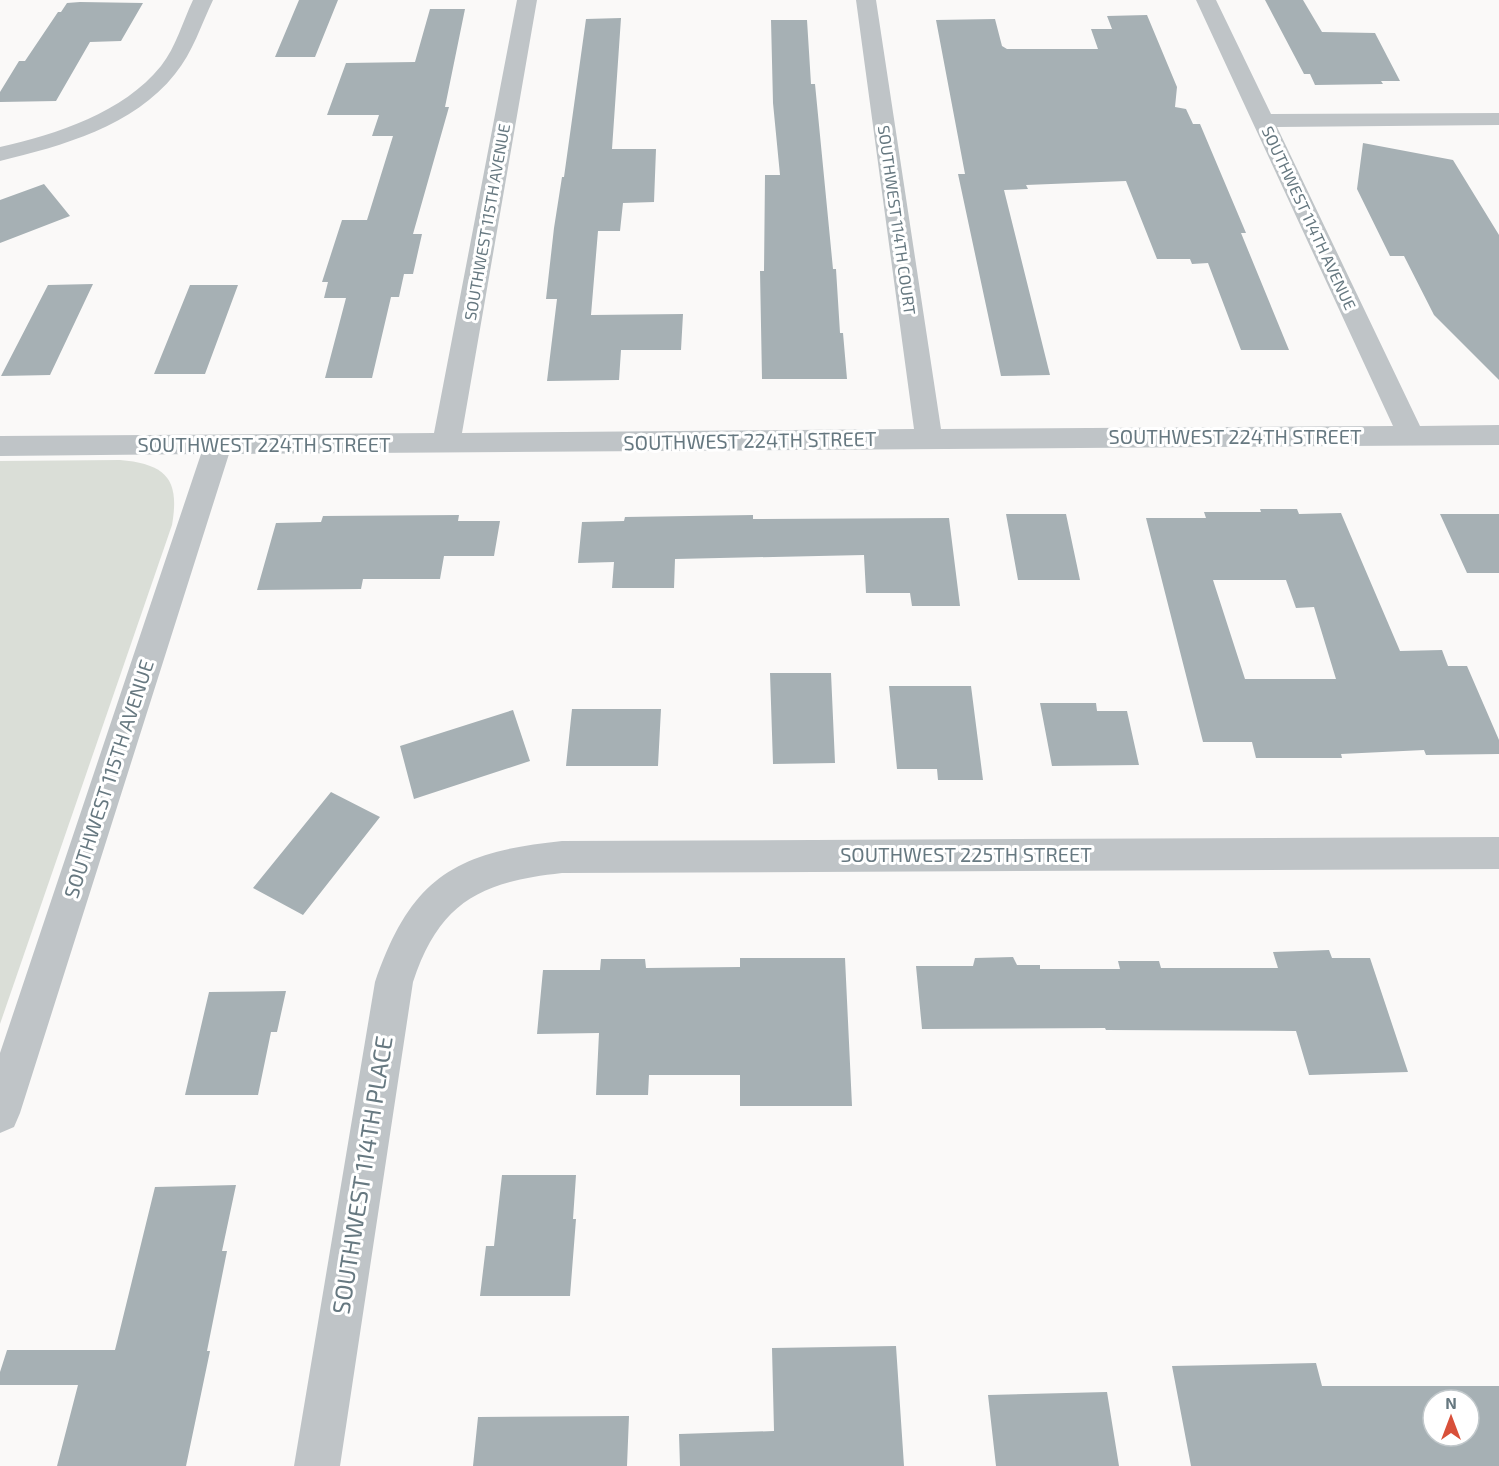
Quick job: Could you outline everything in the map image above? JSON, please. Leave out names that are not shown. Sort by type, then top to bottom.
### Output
[{"type":"street","points":[[0,154],[67,135],[101,119],[148,89],[168,69],[204,0]]},
{"type":"street","name":"SOUTHWEST 115TH AVENUE","points":[[446,444],[527,0]]},
{"type":"street","name":"SOUTHWEST 114TH COURT","points":[[866,0],[929,439]]},
{"type":"street","name":"SOUTHWEST 114TH AVENUE","points":[[1206,0],[1411,436]]},
{"type":"street","points":[[1264,121],[1499,119]]},
{"type":"street","name":"SOUTHWEST 224TH STREET","points":[[0,446],[1499,435]]},
{"type":"street","name":"SOUTHWEST 115TH AVENUE","points":[[0,1113],[218,445]]},
{"type":"street","name":"SOUTHWEST 225TH STREET","points":[[442,898],[465,881],[489,868],[530,860],[562,857],[1499,853]]},
{"type":"street","name":"SOUTHWEST 114TH PLACE","points":[[317,1466],[394,982],[407,945],[424,917],[442,898]]},
{"type":"shaded area","points":[[120,460],[149,465],[166,477],[174,496],[172,525],[0,1024],[0,461]]},
{"type":"building","points":[[299,0],[338,0],[315,57],[275,57]]},
{"type":"building","points":[[1265,0],[1303,0],[1322,32],[1375,33],[1400,81],[1381,81],[1383,84],[1315,85],[1310,74],[1304,74]]},
{"type":"building","points":[[67,3],[143,3],[121,41],[90,42],[56,101],[0,102],[0,92],[19,61],[25,61],[58,12],[61,12]]},
{"type":"building","points":[[430,9],[465,9],[445,107],[449,107],[413,234],[422,234],[413,274],[404,274],[399,297],[391,297],[372,378],[325,378],[346,298],[324,298],[328,282],[322,282],[342,220],[367,220],[393,136],[372,136],[379,115],[327,115],[346,63],[415,62]]},
{"type":"building","points":[[1147,15],[1177,87],[1175,107],[1186,109],[1193,124],[1200,124],[1246,233],[1241,233],[1289,350],[1241,350],[1208,263],[1192,264],[1190,259],[1157,259],[1126,181],[1026,185],[1028,189],[1004,190],[1050,375],[1001,376],[958,174],[965,174],[936,20],[995,19],[1002,46],[1007,49],[1098,49],[1091,29],[1112,29],[1107,16]]},
{"type":"building","points":[[621,18],[612,149],[656,149],[654,202],[623,203],[620,231],[598,231],[591,315],[683,314],[681,350],[621,350],[619,380],[547,381],[557,299],[546,299],[554,228],[562,177],[564,177],[586,19]]},
{"type":"building","points":[[771,20],[807,20],[811,84],[815,84],[833,269],[836,269],[840,333],[843,333],[847,379],[762,379],[760,271],[764,271],[765,175],[780,175],[773,103]]},
{"type":"building","points":[[1363,143],[1453,160],[1499,235],[1499,380],[1434,315],[1404,256],[1390,256],[1357,189]]},
{"type":"building","points":[[44,184],[70,216],[0,243],[0,200]]},
{"type":"building","points":[[93,284],[50,375],[1,376],[48,285]]},
{"type":"building","points":[[190,285],[238,285],[205,374],[154,374]]},
{"type":"building","points":[[1260,509],[1297,509],[1299,514],[1341,513],[1400,651],[1442,650],[1448,666],[1467,666],[1499,740],[1499,754],[1426,755],[1424,750],[1341,754],[1342,758],[1256,758],[1252,742],[1203,742],[1146,518],[1206,518],[1204,512],[1261,512]],"holes":[[[1213,580],[1286,580],[1296,608],[1314,607],[1336,679],[1245,679]]]},
{"type":"building","points":[[1006,514],[1066,514],[1080,580],[1018,580]]},
{"type":"building","points":[[1440,514],[1499,514],[1499,573],[1467,573]]},
{"type":"building","points":[[459,515],[458,521],[500,521],[494,556],[444,556],[440,579],[363,579],[361,589],[257,590],[276,523],[321,522],[323,516]]},
{"type":"building","points":[[753,515],[753,519],[949,518],[960,606],[912,606],[910,593],[866,593],[864,555],[675,559],[674,588],[612,588],[614,562],[578,563],[582,522],[624,521],[625,517]]},
{"type":"building","points":[[770,673],[831,673],[835,763],[773,764]]},
{"type":"building","points":[[889,686],[971,686],[983,780],[938,780],[937,769],[897,769]]},
{"type":"building","points":[[1040,703],[1096,703],[1097,711],[1127,711],[1139,765],[1052,766]]},
{"type":"building","points":[[572,709],[661,709],[658,766],[566,766]]},
{"type":"building","points":[[513,710],[530,761],[414,799],[400,746]]},
{"type":"building","points":[[331,792],[380,817],[303,915],[253,888]]},
{"type":"building","points":[[1329,950],[1332,958],[1370,958],[1408,1072],[1309,1075],[1296,1031],[1106,1030],[1105,1028],[922,1029],[916,966],[973,966],[975,958],[1013,957],[1017,965],[1040,965],[1040,969],[1120,969],[1118,961],[1159,961],[1161,968],[1278,968],[1273,952]]},
{"type":"building","points":[[740,958],[845,958],[852,1106],[740,1106],[740,1075],[649,1075],[648,1095],[596,1095],[599,1033],[537,1034],[543,970],[600,970],[601,959],[645,959],[646,968],[740,967]]},
{"type":"building","points":[[286,991],[277,1032],[271,1032],[258,1095],[185,1095],[209,992]]},
{"type":"building","points":[[502,1175],[576,1175],[573,1219],[576,1219],[570,1296],[480,1296],[486,1246],[494,1246]]},
{"type":"building","points":[[236,1185],[222,1251],[227,1251],[207,1351],[210,1351],[186,1466],[57,1466],[78,1385],[0,1385],[0,1372],[7,1350],[115,1350],[155,1187]]},
{"type":"building","points":[[896,1346],[904,1466],[680,1466],[679,1434],[774,1431],[772,1348]]},
{"type":"building","points":[[1316,1363],[1322,1386],[1499,1386],[1499,1466],[1191,1466],[1172,1366]]},
{"type":"building","points":[[1107,1392],[1119,1466],[996,1466],[988,1395]]},
{"type":"building","points":[[629,1416],[627,1466],[473,1466],[478,1417]]}]
